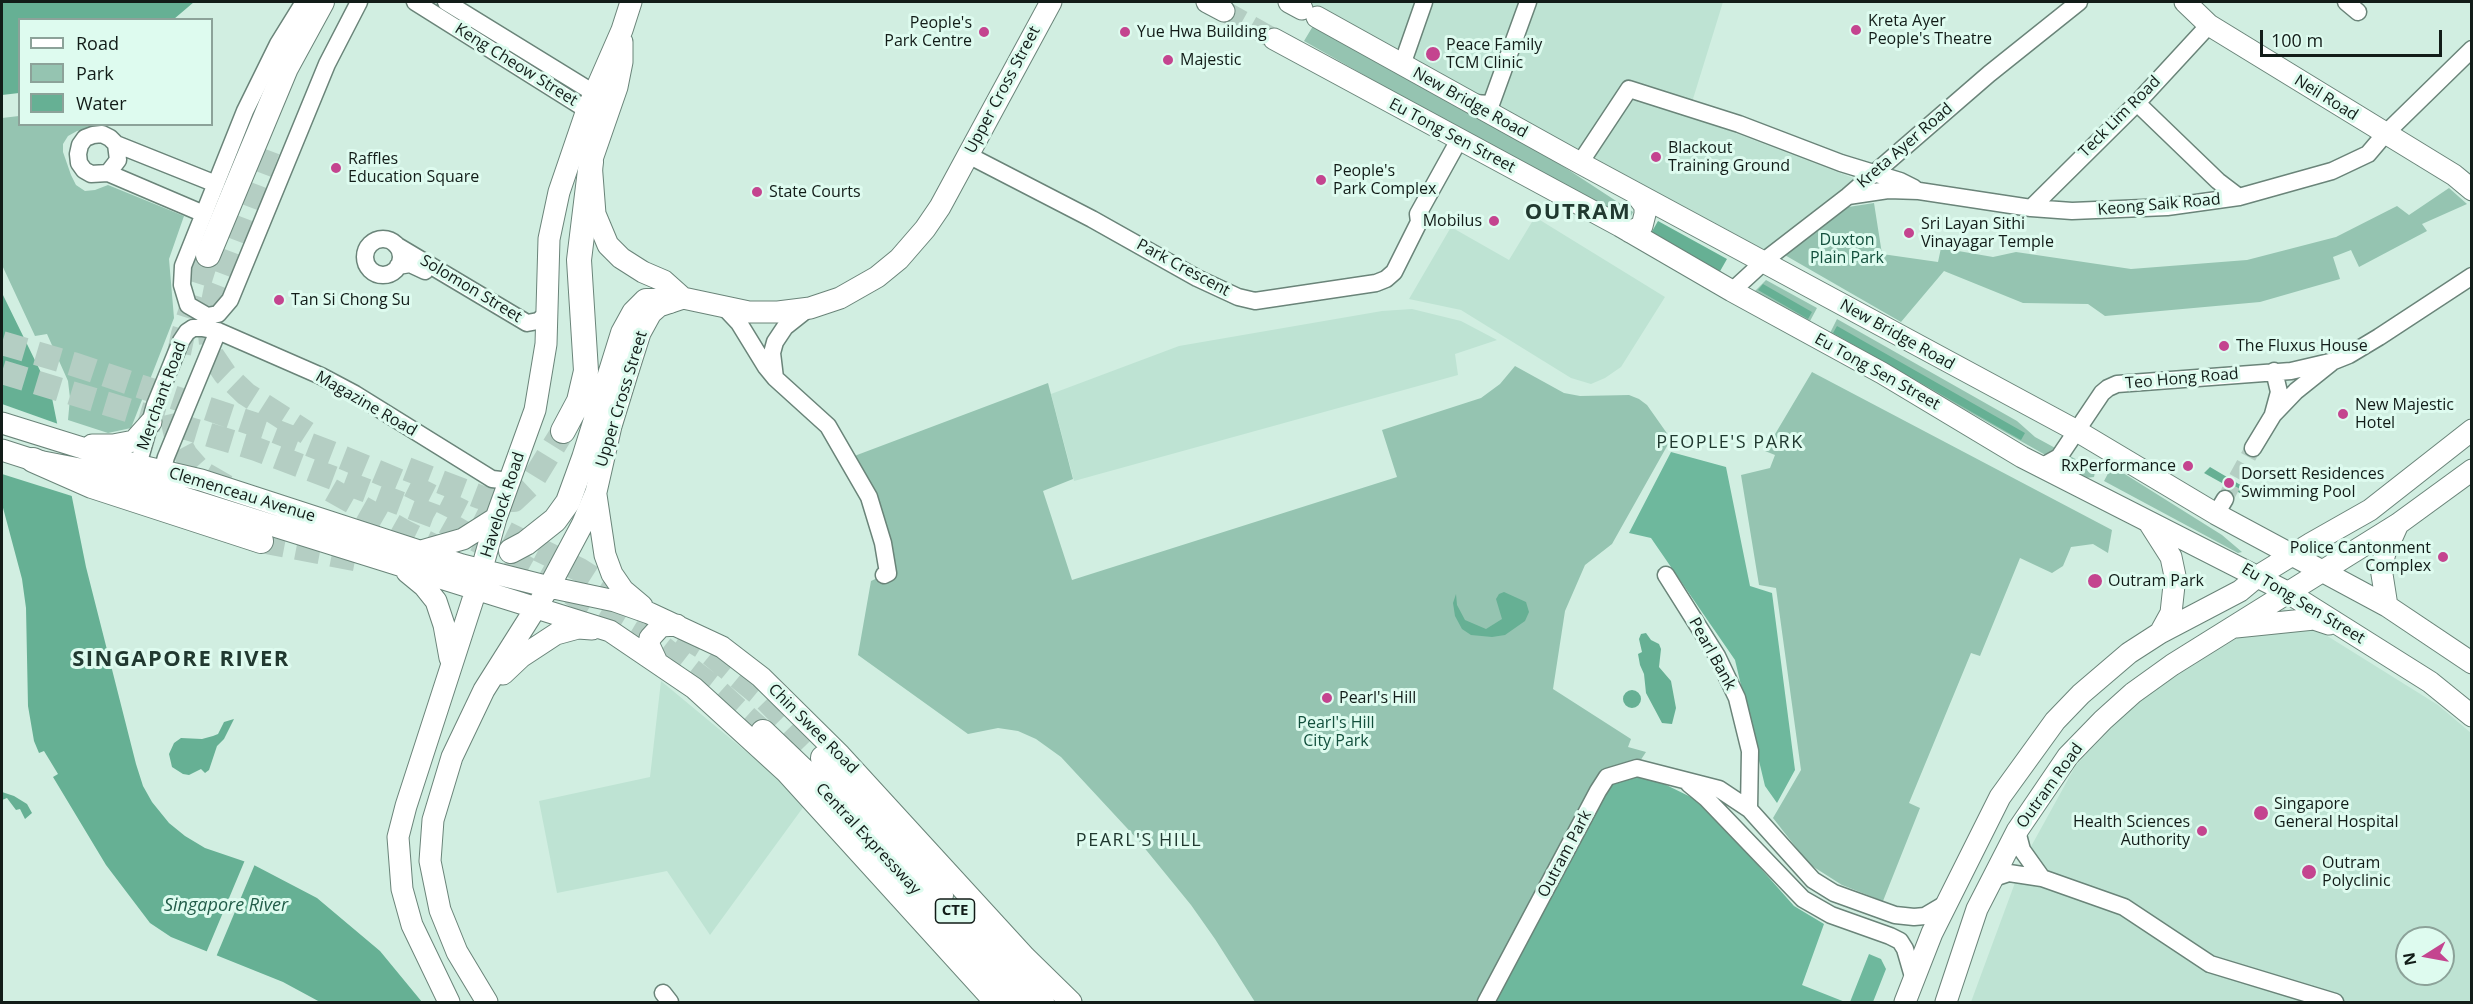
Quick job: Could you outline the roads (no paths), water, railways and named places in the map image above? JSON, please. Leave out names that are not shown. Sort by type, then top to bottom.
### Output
[{"type":"highway","points":[[208,255],[286,68],[322,2]]},
{"type":"highway","points":[[267,150],[290,95],[340,2]]},
{"type":"highway","points":[[563,431],[579,401],[586,371],[579,260],[591,162]]},
{"type":"highway","points":[[511,551],[526,543],[555,520],[568,502],[623,333],[634,313],[646,301],[676,300]]},
{"type":"highway","points":[[33,460],[90,460],[261,541]]},
{"type":"highway","name":"Central Expressway","points":[[763,732],[808,775],[1017,1002]]},
{"type":"highway","name":"Central Expressway","points":[[823,758],[937,891],[1042,1002]]},
{"type":"main road","name":"Havelock Road","points":[[449,1002],[412,925],[402,889],[398,837],[496,518],[535,410],[546,344],[549,239],[559,192],[591,101],[622,30],[631,2]]},
{"type":"main road","name":"Upper Cross Street","points":[[536,607],[573,546],[596,492],[611,426],[640,333],[651,313],[676,300],[749,312],[778,312],[810,308],[840,297],[877,277],[898,260],[931,221],[1051,2]]},
{"type":"main road","name":"Neil Road","points":[[2185,2],[2209,25],[2386,136],[2454,175],[2472,190]]},
{"type":"main road","name":"New Bridge Road","points":[[1303,9],[1635,194],[2220,506],[2291,556],[2387,606],[2472,663]]},
{"type":"main road","points":[[622,30],[622,62],[617,87],[591,162],[595,214],[608,245],[621,258],[643,272],[664,281],[676,300]]},
{"type":"main road","name":"Eu Tong Sen Street","points":[[1274,39],[1630,232],[1882,373],[2041,467],[2287,592],[2430,682],[2472,716]]},
{"type":"main road","points":[[1630,232],[1642,226],[1645,214],[1645,206],[1635,194]]},
{"type":"main road","points":[[90,460],[113,445],[134,441],[151,422]]},
{"type":"main road","name":"Clemenceau Avenue","points":[[2,423],[90,460],[159,480],[394,563],[478,580]]},
{"type":"main road","name":"Outram Road","points":[[1905,1002],[1932,933],[2000,797],[2055,722],[2081,694],[2129,653],[2160,633],[2240,591],[2258,576],[2370,510],[2472,430]]},
{"type":"main road","points":[[2,450],[33,460]]},
{"type":"main road","name":"Outram Road","points":[[1946,1002],[1977,909],[2017,831],[2068,756],[2103,720],[2133,693],[2226,629],[2398,524],[2472,470]]},
{"type":"main road","name":"Clemenceau Avenue","points":[[159,480],[201,480],[419,552],[478,580]]},
{"type":"main road","points":[[596,492],[605,555],[612,574],[623,590],[650,613]]},
{"type":"main road","points":[[419,552],[463,539],[496,518]]},
{"type":"main road","points":[[2149,522],[2171,557],[2175,568],[2175,593],[2171,613],[2160,633]]},
{"type":"main road","points":[[2387,606],[2381,568],[2398,524]]},
{"type":"main road","points":[[394,563],[415,578],[436,601],[451,662]]},
{"type":"main road","points":[[478,580],[536,607],[610,631],[656,660],[694,688],[786,772],[995,1002]]},
{"type":"main road","name":"Chin Swee Road","points":[[478,580],[549,587],[615,601],[650,613],[722,647],[769,685],[840,755],[1025,957],[1071,1002]]},
{"type":"main road","points":[[487,1002],[448,932],[434,887],[430,861],[433,820],[452,757],[484,690],[536,607]]},
{"type":"main road","points":[[2226,629],[2314,619],[2352,634]]},
{"type":"main road","points":[[656,660],[650,645],[650,638],[661,626],[676,625]]},
{"type":"main road","points":[[484,690],[521,657],[556,634],[578,628],[610,631]]},
{"type":"street","points":[[304,2],[278,44],[246,111],[183,266],[182,285],[188,305],[207,316],[218,314],[230,300],[322,74],[359,2]]},
{"type":"street","name":"Keng Cheow Street","points":[[415,2],[480,33],[591,101]]},
{"type":"street","name":"Keng Cheow Street","points":[[446,2],[480,33]]},
{"type":"street","points":[[1402,65],[1424,2]]},
{"type":"street","points":[[1493,116],[1528,2]]},
{"type":"street","points":[[1469,103],[1491,104],[1533,2]]},
{"type":"street","name":"Kreta Ayer Road","points":[[1732,291],[1762,262],[1848,196],[1989,74],[2079,2]]},
{"type":"street","name":"Teck Lim Road","points":[[2031,208],[2137,104],[2209,25]]},
{"type":"street","name":"Keong Saik Road","points":[[1848,196],[1888,190],[1919,191],[2031,208],[2072,211],[2126,210],[2206,203],[2239,197],[2323,174],[2353,163],[2368,154],[2469,54]]},
{"type":"street","name":"Keong Saik Road","points":[[1580,164],[1629,88],[1739,124],[1841,163],[1875,172],[1919,191]]},
{"type":"street","points":[[2137,104],[2218,181],[2239,197]]},
{"type":"street","points":[[204,214],[108,173],[91,174],[84,170],[79,162],[80,145],[85,138],[102,134],[116,144],[216,184]]},
{"type":"street","name":"Park Crescent","points":[[968,155],[1092,219],[1197,278],[1244,299],[1269,299],[1376,283],[1386,279],[1394,272],[1419,222],[1426,218],[1462,142]]},
{"type":"street","points":[[108,173],[118,160],[116,144]]},
{"type":"street","points":[[1841,163],[1849,178],[1848,196]]},
{"type":"street","name":"Solomon Street","points":[[396,245],[401,255],[398,266],[391,273],[381,275],[372,271],[366,258],[368,248],[375,241],[385,239],[396,245],[527,323],[538,321],[547,314]]},
{"type":"street","name":"Solomon Street","points":[[398,266],[416,265],[546,344]]},
{"type":"street","points":[[2255,444],[2273,415],[2296,392],[2334,361],[2349,355],[2387,332],[2472,276]]},
{"type":"street","points":[[724,307],[739,323],[765,367],[828,426],[869,497],[883,543],[888,573],[884,575]]},
{"type":"street","points":[[775,378],[772,353],[775,342],[785,327],[810,308]]},
{"type":"street","name":"Merchant Road","points":[[135,474],[155,405],[181,341],[193,328],[218,331],[170,447],[159,480]]},
{"type":"street","name":"Magazine Road","points":[[218,331],[321,376],[355,394],[492,479],[510,481]]},
{"type":"street","name":"Teo Hong Road","points":[[2041,467],[2059,457],[2102,393],[2117,384],[2291,371],[2334,361]]},
{"type":"street","points":[[2273,415],[2279,392],[2274,371]]},
{"type":"street","points":[[2291,371],[2297,375],[2299,381],[2296,392]]},
{"type":"street","name":"Pearl Bank","points":[[1665,575],[1717,656],[1737,698],[1750,751],[1749,809]]},
{"type":"street","name":"Outram Park","points":[[1486,1002],[1607,777],[1637,768],[1719,789],[1749,809],[1813,880],[1834,893],[1898,916],[1925,916],[1947,903]]},
{"type":"street","name":"Outram Park","points":[[1684,780],[1706,798],[1803,899],[1831,915],[1899,941],[1905,949],[1914,980]]},
{"type":"street","points":[[2017,831],[2022,850],[2042,878]]},
{"type":"street","points":[[1991,879],[2009,873],[2042,878],[2135,913],[2210,964],[2335,1002]]},
{"type":"water","points":[[2,2],[194,2],[175,18],[18,18],[18,93],[2,95]]},
{"type":"water","points":[[1658,221],[1727,259],[1719,273],[1650,235]]},
{"type":"water","points":[[1763,284],[1812,312],[1808,319],[1758,290]]},
{"type":"water","name":"Singapore River","points":[[2,293],[51,393],[86,567],[136,764],[143,786],[152,802],[169,823],[205,848],[252,864],[317,898],[380,951],[422,1002],[320,1002],[283,982],[171,937],[150,923],[106,865],[53,777],[58,774],[44,751],[39,753],[34,741],[28,706],[26,608],[22,579],[2,504]]},
{"type":"water","points":[[1837,326],[2025,433],[2021,440],[1833,333]]},
{"type":"water","name":"Dorsett Residences Swimming Pool","points":[[2210,467],[2249,490],[2247,497],[2204,473]]},
{"type":"water","points":[[1504,592],[1526,602],[1529,612],[1525,621],[1505,635],[1492,637],[1471,635],[1462,629],[1455,616],[1453,603],[1456,594],[1457,605],[1465,620],[1486,629],[1502,619],[1496,599]]},
{"type":"water","points":[[1646,633],[1651,640],[1659,644],[1661,649],[1659,667],[1671,681],[1676,708],[1672,724],[1662,723],[1646,693],[1644,674],[1638,654],[1642,652],[1639,639],[1641,634]]},
{"type":"water","points":[[1632,690],[1638,693],[1641,699],[1638,705],[1632,708],[1626,705],[1623,699],[1626,693]]},
{"type":"water","points":[[234,719],[224,739],[217,746],[209,770],[205,773],[201,769],[189,775],[172,767],[169,754],[174,743],[181,738],[202,739],[218,734],[224,722]]},
{"type":"water","points":[[2,792],[27,804],[32,813],[25,819],[20,809],[16,810],[7,798],[2,800]]},
{"type":"tunnel","points":[[1224,11],[1274,39]]},
{"type":"tunnel","points":[[268,150],[216,287],[209,323],[212,355],[225,374],[246,394],[307,433]]},
{"type":"tunnel","points":[[179,353],[208,255]]},
{"type":"tunnel","points":[[2,343],[272,430],[344,458],[409,485],[580,570],[636,606]]},
{"type":"tunnel","points":[[2,372],[256,449],[434,516],[663,648],[713,687],[763,732]]},
{"type":"tunnel","points":[[171,414],[176,436],[186,455],[201,472],[303,531]]},
{"type":"tunnel","points":[[407,469],[480,497],[514,500],[530,485],[563,431]]},
{"type":"tunnel","points":[[2225,499],[2253,448]]},
{"type":"tunnel","points":[[331,490],[405,532],[450,554]]},
{"type":"tunnel","points":[[261,541],[365,561]]},
{"type":"tunnel","points":[[681,634],[702,647],[766,700],[823,758]]},
{"type":"place","name":"Kreta Ayer People's Theatre","points":[[1856,30]]},
{"type":"place","name":"People's Park Centre","points":[[984,32]]},
{"type":"place","name":"Yue Hwa Building","points":[[1125,32]]},
{"type":"place","name":"Peace Family TCM Clinic","points":[[1433,54]]},
{"type":"place","name":"Majestic","points":[[1168,60]]},
{"type":"place","name":"Blackout Training Ground","points":[[1656,157]]},
{"type":"place","name":"Raffles Education Square","points":[[336,168]]},
{"type":"place","name":"People's Park Complex","points":[[1321,180]]},
{"type":"place","name":"State Courts","points":[[757,192]]},
{"type":"place","name":"Mobilus","points":[[1494,221]]},
{"type":"place","name":"Sri Layan Sithi Vinayagar Temple","points":[[1909,233]]},
{"type":"place","name":"Tan Si Chong Su","points":[[279,300]]},
{"type":"place","name":"The Fluxus House","points":[[2224,346]]},
{"type":"place","name":"New Majestic Hotel","points":[[2343,414]]},
{"type":"place","name":"RxPerformance","points":[[2188,466]]},
{"type":"place","name":"Dorsett Residences Swimming Pool","points":[[2229,483]]},
{"type":"place","name":"Police Cantonment Complex","points":[[2443,557]]},
{"type":"place","name":"Outram Park","points":[[2095,581]]},
{"type":"place","name":"Pearl's Hill","points":[[1327,698]]},
{"type":"place","name":"Singapore General Hospital","points":[[2261,813]]},
{"type":"place","name":"Health Sciences Authority","points":[[2202,831]]},
{"type":"place","name":"Outram Polyclinic","points":[[2309,872]]},
{"type":"district","name":"OUTRAM","points":[[1578,213]]},
{"type":"district","name":"PEOPLE'S PARK","points":[[1730,443]]},
{"type":"district","name":"SINGAPORE RIVER","points":[[181,660]]},
{"type":"district","name":"PEARL'S HILL","points":[[1139,841]]},
{"type":"park label","name":"Duxton Plain Park","points":[[1847,249]]},
{"type":"park label","name":"Pearl's Hill City Park","points":[[1336,732]]}]
